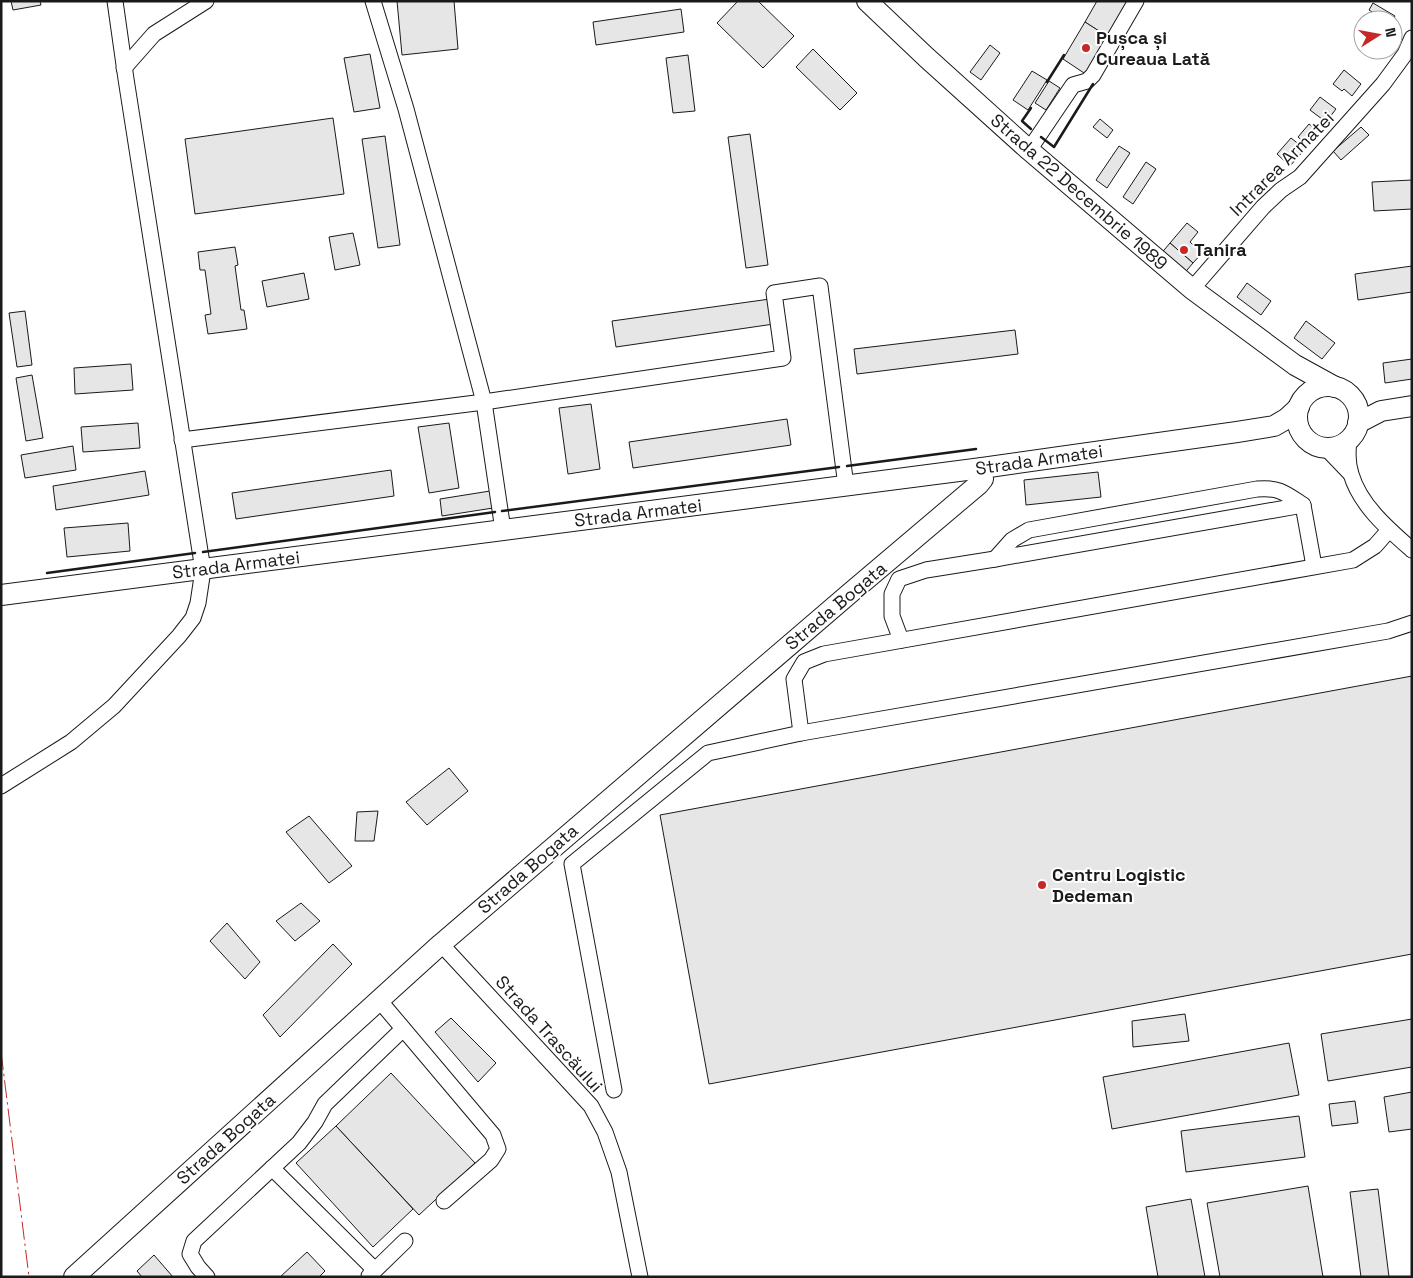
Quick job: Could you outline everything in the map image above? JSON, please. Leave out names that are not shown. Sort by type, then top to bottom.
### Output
[{"type":"main road","name":"Strada 22 Decembrie 1989","points":[[867,1],[1029,150],[1192,289],[1302,369],[1335,387]]},
{"type":"main road","points":[[1302,369],[1303,401]]},
{"type":"main road","points":[[1353,431],[1358,416],[1357,406],[1344,391],[1335,387],[1325,386],[1315,389],[1303,401],[1297,413],[1301,433],[1317,446],[1326,448],[1345,442],[1353,431],[1381,410]]},
{"type":"main road","name":"Strada Armatei","points":[[1,595],[982,468],[1274,426],[1286,419],[1303,401]]},
{"type":"main road","points":[[1354,401],[1381,410],[1412,406]]},
{"type":"main road","name":"Strada Armatei","points":[[1274,426],[1305,436]]},
{"type":"main road","name":"Strada Bogata","points":[[74,1277],[441,944],[979,484],[983,479],[982,468]]},
{"type":"street","points":[[1,786],[71,742],[114,706],[173,643],[193,618],[198,603],[203,570],[115,1]]},
{"type":"street","points":[[124,68],[154,34],[206,1]]},
{"type":"street","points":[[372,1],[406,109],[484,402],[503,530]]},
{"type":"street","points":[[1029,150],[1073,85],[1087,81],[1093,75],[1136,1]]},
{"type":"street","name":"Intrarea Armatei","points":[[1192,289],[1263,207],[1281,190],[1300,177],[1383,84],[1405,54],[1412,38]]},
{"type":"street","points":[[182,440],[484,402],[783,358],[774,293],[820,286],[846,486]]},
{"type":"street","points":[[1353,431],[1348,458],[1350,473],[1360,496],[1389,530],[1412,550]]},
{"type":"street","points":[[1326,448],[1350,473]]},
{"type":"street","points":[[995,559],[1012,540],[1029,530],[1271,488],[1283,492],[1303,505],[1314,566]]},
{"type":"street","points":[[901,640],[892,616],[892,594],[899,579],[926,570],[1303,505]]},
{"type":"street","points":[[802,733],[794,679],[804,662],[824,654],[1353,560],[1375,546],[1389,530]]},
{"type":"street","points":[[614,1090],[572,864],[708,754],[802,733],[1388,631],[1412,623]]},
{"type":"street","name":"Strada Trascăului","points":[[441,944],[591,1106],[605,1132],[619,1172],[640,1277]]},
{"type":"street","points":[[379,1000],[493,1135],[498,1149],[491,1160],[444,1201]]},
{"type":"street","points":[[208,1277],[198,1267],[190,1254],[194,1241],[299,1143],[315,1122],[325,1104],[404,1029]]},
{"type":"street","points":[[272,1168],[371,1273],[405,1241]]},
{"type":"building","points":[[11,1],[40,1],[41,5],[13,10]]},
{"type":"building","points":[[397,1],[454,1],[458,49],[402,55]]},
{"type":"building","points":[[738,1],[758,1],[794,36],[763,68],[717,23]]},
{"type":"building","points":[[1097,1],[1129,1],[1108,37],[1085,22]]},
{"type":"building","points":[[1373,3],[1385,10],[1369,10]]},
{"type":"building","points":[[681,9],[684,32],[596,45],[593,22]]},
{"type":"building","points":[[1085,22],[1110,38],[1087,75],[1063,59]]},
{"type":"building","points":[[990,45],[1000,53],[981,80],[970,72]]},
{"type":"building","points":[[813,49],[857,93],[840,110],[796,67]]},
{"type":"building","points":[[370,54],[380,108],[354,112],[344,58]]},
{"type":"building","points":[[688,55],[695,111],[673,113],[666,58]]},
{"type":"building","points":[[1344,70],[1361,84],[1352,96],[1344,89],[1342,91],[1333,84]]},
{"type":"building","points":[[1032,71],[1047,80],[1028,110],[1013,100]]},
{"type":"building","points":[[1049,81],[1060,88],[1046,110],[1035,103]]},
{"type":"building","points":[[1320,97],[1336,109],[1326,122],[1310,110]]},
{"type":"building","points":[[333,118],[344,194],[195,214],[185,139]]},
{"type":"building","points":[[1100,119],[1113,130],[1107,138],[1093,127]]},
{"type":"building","points":[[1309,124],[1319,132],[1308,146],[1298,137]]},
{"type":"building","points":[[1361,127],[1369,135],[1341,160],[1333,151]]},
{"type":"building","points":[[750,134],[768,265],[746,268],[728,137]]},
{"type":"building","points":[[385,136],[400,245],[378,248],[362,139]]},
{"type":"building","points":[[1291,138],[1305,149],[1290,166],[1277,154]]},
{"type":"building","points":[[1119,146],[1130,153],[1107,188],[1096,180]]},
{"type":"building","points":[[1146,162],[1156,169],[1133,204],[1123,197]]},
{"type":"building","points":[[1412,180],[1412,209],[1374,211],[1372,182]]},
{"type":"building","points":[[1187,223],[1198,232],[1190,242],[1202,253],[1193,263],[1170,243]]},
{"type":"building","points":[[353,233],[360,265],[335,270],[329,237]]},
{"type":"building","points":[[1170,243],[1193,263],[1182,276],[1159,256]]},
{"type":"building","points":[[235,247],[238,265],[235,266],[241,310],[244,310],[247,329],[208,334],[205,315],[211,314],[205,270],[200,270],[198,252]]},
{"type":"building","points":[[1412,266],[1412,292],[1358,300],[1355,274]]},
{"type":"building","points":[[304,273],[309,299],[267,307],[262,281]]},
{"type":"building","points":[[1247,283],[1271,301],[1261,315],[1237,297]]},
{"type":"building","points":[[770,299],[774,324],[616,347],[612,321]]},
{"type":"building","points":[[25,311],[32,365],[17,367],[9,313]]},
{"type":"building","points":[[1306,321],[1335,343],[1322,359],[1294,338]]},
{"type":"building","points":[[1015,330],[1018,354],[857,374],[854,349]]},
{"type":"building","points":[[1412,359],[1412,379],[1385,383],[1383,363]]},
{"type":"building","points":[[131,364],[133,390],[75,394],[74,368]]},
{"type":"building","points":[[32,375],[43,438],[26,441],[16,378]]},
{"type":"building","points":[[591,404],[600,469],[568,474],[559,408]]},
{"type":"building","points":[[787,419],[791,445],[633,468],[629,442]]},
{"type":"building","points":[[138,423],[140,448],[83,452],[81,427]]},
{"type":"building","points":[[449,423],[459,488],[429,493],[418,427]]},
{"type":"building","points":[[73,446],[76,470],[25,478],[21,455]]},
{"type":"building","points":[[391,470],[394,496],[236,519],[232,493]]},
{"type":"building","points":[[145,471],[149,495],[56,510],[53,486]]},
{"type":"building","points":[[1098,472],[1101,497],[1026,505],[1024,480]]},
{"type":"building","points":[[490,491],[493,508],[442,516],[440,499]]},
{"type":"building","points":[[128,523],[130,551],[67,557],[64,528]]},
{"type":"building","name":"Centru Logistic Dedeman","points":[[1412,676],[1412,954],[709,1084],[660,815]]},
{"type":"building","points":[[449,768],[468,791],[427,825],[406,802]]},
{"type":"building","points":[[378,811],[374,841],[355,841],[357,812]]},
{"type":"building","points":[[309,816],[352,866],[329,883],[286,832]]},
{"type":"building","points":[[301,903],[320,921],[295,941],[276,921]]},
{"type":"building","points":[[227,923],[260,962],[245,979],[210,941]]},
{"type":"building","points":[[333,944],[352,964],[280,1037],[263,1015]]},
{"type":"building","points":[[1185,1014],[1189,1041],[1133,1047],[1132,1021]]},
{"type":"building","points":[[451,1018],[496,1063],[478,1082],[435,1032]]},
{"type":"building","points":[[1412,1019],[1412,1067],[1328,1081],[1321,1034]]},
{"type":"building","points":[[1289,1043],[1299,1095],[1112,1129],[1103,1077]]},
{"type":"building","points":[[391,1073],[475,1163],[419,1215],[336,1126]]},
{"type":"building","points":[[1412,1092],[1412,1129],[1389,1132],[1384,1097]]},
{"type":"building","points":[[1355,1101],[1358,1123],[1332,1126],[1329,1104]]},
{"type":"building","points":[[1299,1116],[1305,1157],[1186,1172],[1181,1131]]},
{"type":"building","points":[[336,1126],[413,1209],[373,1247],[296,1163]]},
{"type":"building","points":[[1308,1186],[1323,1277],[1220,1277],[1207,1203]]},
{"type":"building","points":[[1378,1189],[1389,1277],[1361,1277],[1350,1192]]},
{"type":"building","points":[[1191,1199],[1205,1277],[1158,1277],[1146,1207]]},
{"type":"building","points":[[307,1252],[325,1271],[319,1277],[280,1277]]},
{"type":"building","points":[[154,1255],[173,1277],[142,1277],[137,1271]]},
{"type":"wall","points":[[1047,82],[1064,55]]},
{"type":"wall","points":[[1041,137],[1054,147],[1093,84]]},
{"type":"wall","points":[[1031,108],[1022,121],[1031,129]]},
{"type":"wall","points":[[847,466],[976,449]]},
{"type":"wall","points":[[502,511],[839,467]]},
{"type":"wall","points":[[203,552],[495,512]]},
{"type":"wall","points":[[47,573],[195,553]]},
{"type":"power","points":[[1,1052],[29,1277]]},
{"type":"place","name":"Pușca și Cureaua Lată","points":[[1086,48]]},
{"type":"place","name":"Tanira","points":[[1184,250]]},
{"type":"place","name":"Centru Logistic Dedeman","points":[[1042,885]]}]
